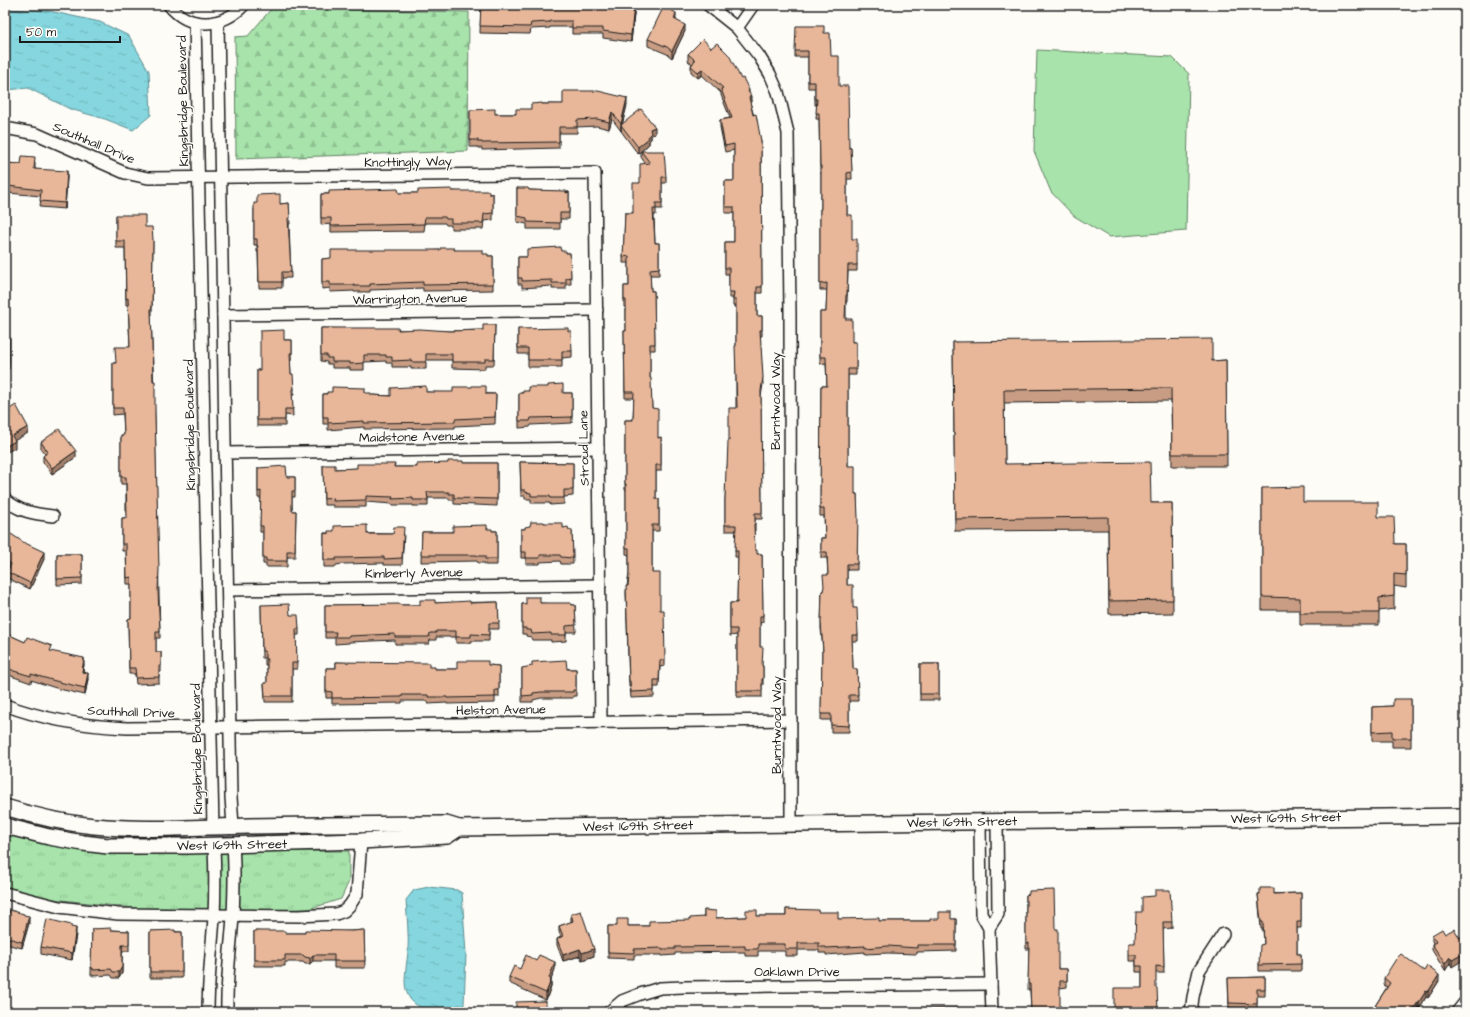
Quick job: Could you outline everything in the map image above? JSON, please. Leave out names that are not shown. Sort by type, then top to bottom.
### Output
[{"type":"street","points":[[169,5],[183,18],[195,22],[208,23],[218,22],[233,15],[244,5]]},
{"type":"street","name":"Burntwood Way","points":[[708,5],[737,28],[759,56],[770,74],[778,92],[788,133],[790,306],[791,824]]},
{"type":"street","points":[[737,28],[753,5]]},
{"type":"street","name":"Kingsbridge Boulevard","points":[[195,22],[213,827]]},
{"type":"street","points":[[218,22],[233,826]]},
{"type":"street","name":"Southhall Drive","points":[[5,128],[37,134],[114,169],[136,176],[161,179],[221,178]]},
{"type":"street","name":"Knottingly Way","points":[[221,178],[595,174]]},
{"type":"street","name":"Stroud Lane","points":[[595,174],[601,722]]},
{"type":"street","name":"Warrington Avenue","points":[[223,315],[597,310]]},
{"type":"street","name":"Maidstone Avenue","points":[[225,453],[598,448]]},
{"type":"street","points":[[5,498],[9,503],[23,510],[53,516]]},
{"type":"street","name":"Kimberly Avenue","points":[[228,590],[600,585]]},
{"type":"street","name":"Southhall Drive","points":[[5,704],[35,715],[60,721],[105,727],[211,727]]},
{"type":"street","name":"Helston Avenue","points":[[211,727],[791,720]]},
{"type":"street","name":"West 169th Street","points":[[5,808],[34,816],[94,826],[158,828],[446,824],[458,828],[1465,816]]},
{"type":"street","points":[[980,822],[981,914],[989,928],[992,1012]]},
{"type":"street","points":[[989,928],[998,914],[997,822]]},
{"type":"street","name":"West 169th Street","points":[[5,826],[49,837],[108,846],[214,846],[361,841],[447,836],[458,828]]},
{"type":"street","points":[[5,893],[59,907],[97,912],[140,915],[318,916],[336,914],[344,911],[357,894],[361,841]]},
{"type":"street","points":[[227,1012],[233,916],[233,845]]},
{"type":"street","points":[[208,1012],[208,990],[214,916],[214,846]]},
{"type":"street","points":[[1191,1012],[1192,997],[1199,971],[1223,934]]},
{"type":"street","name":"Oaklawn Drive","points":[[609,1012],[622,1001],[660,988],[991,984]]},
{"type":"street","points":[[1457,1012],[1465,1002]]},
{"type":"green space","points":[[272,8],[469,12],[468,151],[236,159],[235,37],[248,36]]},
{"type":"green space","points":[[1037,50],[1172,57],[1189,74],[1186,231],[1109,237],[1074,216],[1051,192],[1034,151]]},
{"type":"green space","points":[[5,828],[143,851],[349,851],[349,881],[341,899],[309,909],[161,911],[44,898],[5,888]]},
{"type":"water","points":[[5,9],[49,11],[100,22],[129,36],[149,71],[151,115],[133,130],[105,119],[70,109],[28,88],[5,90]]},
{"type":"water","points":[[429,887],[457,890],[462,893],[466,954],[464,1004],[462,1012],[444,1012],[425,1009],[417,1006],[411,1000],[407,992],[405,982],[408,952],[406,900],[414,890]]},
{"type":"building","points":[[481,5],[634,5],[631,35],[603,31],[603,28],[572,28],[572,21],[531,23],[530,27],[480,26]]},
{"type":"building","points":[[664,6],[676,13],[674,19],[685,25],[672,51],[667,47],[648,39]]},
{"type":"building","points":[[796,26],[824,26],[824,33],[830,33],[831,56],[839,56],[839,86],[848,86],[849,148],[851,148],[852,172],[847,173],[847,215],[852,215],[852,239],[857,239],[857,265],[848,265],[846,295],[845,319],[852,319],[852,342],[856,342],[856,369],[848,369],[848,466],[855,466],[855,494],[857,494],[858,518],[857,564],[847,564],[847,585],[853,585],[853,608],[857,608],[858,635],[852,635],[853,669],[857,669],[858,695],[849,695],[849,726],[831,725],[831,714],[821,714],[823,651],[821,622],[822,591],[824,586],[823,575],[828,575],[827,552],[821,552],[821,538],[825,538],[824,509],[820,509],[821,386],[827,386],[826,357],[820,357],[820,312],[826,312],[827,283],[820,284],[821,166],[819,113],[816,113],[817,99],[815,99],[815,82],[808,82],[808,51],[795,51]]},
{"type":"building","points":[[703,39],[711,48],[717,43],[729,55],[741,79],[743,78],[751,96],[749,97],[753,115],[756,114],[761,141],[762,287],[757,287],[757,316],[762,316],[762,330],[760,330],[763,377],[761,391],[762,513],[755,513],[754,524],[755,550],[757,550],[757,554],[762,554],[763,616],[760,616],[760,647],[763,647],[762,691],[737,691],[737,629],[730,629],[730,603],[737,603],[738,551],[735,551],[736,525],[725,525],[725,499],[729,441],[729,408],[737,408],[735,346],[736,300],[733,300],[734,292],[729,292],[729,268],[725,268],[725,242],[734,242],[734,207],[725,207],[725,181],[734,181],[734,144],[725,146],[720,120],[732,118],[721,89],[723,88],[702,69],[698,72],[691,66],[695,60],[688,54]]},
{"type":"building","points":[[563,91],[598,91],[627,98],[621,124],[612,112],[609,122],[597,119],[577,120],[577,127],[559,127],[559,142],[482,143],[478,142],[478,140],[470,140],[470,110],[495,109],[495,114],[516,114],[516,109],[531,109],[531,104],[563,104]]},
{"type":"building","points":[[641,109],[655,127],[650,129],[651,133],[648,136],[649,138],[638,147],[621,125]]},
{"type":"building","points":[[641,151],[664,151],[666,177],[662,177],[662,203],[656,203],[656,209],[653,209],[655,243],[659,243],[659,268],[650,269],[651,291],[654,291],[655,344],[650,344],[650,378],[652,408],[658,409],[658,438],[661,437],[661,465],[656,465],[656,499],[659,499],[659,525],[652,525],[652,573],[660,573],[660,610],[664,610],[665,660],[660,660],[659,680],[654,680],[654,691],[631,692],[629,681],[626,586],[628,586],[629,574],[629,548],[626,548],[625,420],[633,420],[634,392],[625,392],[624,331],[626,331],[626,300],[624,300],[624,286],[629,286],[629,256],[623,257],[625,213],[633,213],[633,183],[640,183],[640,164],[650,163]]},
{"type":"building","points":[[22,156],[35,157],[34,169],[67,171],[65,203],[40,201],[41,190],[8,186],[9,183],[5,183],[5,163],[21,164]]},
{"type":"building","points":[[517,188],[528,188],[529,190],[566,191],[566,193],[569,192],[569,213],[560,213],[560,223],[527,222],[527,218],[517,216]]},
{"type":"building","points":[[398,189],[399,193],[418,193],[418,190],[452,189],[452,191],[489,191],[489,194],[493,194],[493,213],[484,214],[483,223],[451,223],[451,219],[446,219],[445,217],[425,217],[424,224],[331,226],[331,218],[321,218],[321,194],[329,194],[329,191]]},
{"type":"building","points":[[280,194],[280,204],[289,203],[290,218],[288,218],[291,272],[282,272],[282,282],[259,282],[258,246],[257,239],[254,239],[254,203],[257,203],[257,195]]},
{"type":"building","points":[[116,215],[145,215],[145,227],[152,227],[151,308],[153,381],[155,381],[160,632],[156,632],[156,652],[161,652],[159,677],[136,678],[135,668],[129,668],[128,619],[131,618],[131,577],[127,578],[126,544],[122,544],[122,518],[127,518],[126,477],[121,477],[121,435],[124,435],[123,408],[113,408],[113,363],[116,363],[115,347],[130,347],[128,298],[126,299],[125,241],[116,241]]},
{"type":"building","points":[[560,247],[561,251],[570,253],[571,277],[566,278],[566,283],[552,283],[552,280],[522,281],[522,278],[518,278],[518,257],[527,257],[527,249]]},
{"type":"building","points":[[440,248],[454,248],[454,250],[483,250],[483,254],[493,256],[493,284],[423,285],[423,282],[354,286],[330,285],[330,282],[322,282],[322,259],[331,258],[331,250],[440,250]]},
{"type":"building","points":[[483,325],[495,325],[494,359],[485,359],[485,362],[452,362],[452,354],[426,354],[426,362],[411,362],[412,360],[392,361],[392,357],[386,357],[386,355],[364,355],[364,363],[350,364],[350,362],[332,362],[332,358],[327,358],[327,355],[321,355],[321,328],[399,328],[398,330],[420,329],[450,331],[483,330]]},
{"type":"building","points":[[568,328],[568,331],[571,331],[572,351],[562,351],[562,360],[528,360],[528,348],[518,348],[518,329]]},
{"type":"building","points":[[284,330],[284,340],[292,340],[292,353],[290,353],[291,374],[293,374],[294,389],[292,389],[293,409],[285,409],[285,420],[257,420],[257,370],[260,370],[260,331]]},
{"type":"building","points":[[5,336],[9,336],[9,363],[5,363]]},
{"type":"building","points":[[1212,339],[1212,361],[1226,360],[1227,454],[1172,454],[1171,388],[1004,390],[1005,464],[1150,462],[1151,503],[1172,503],[1173,600],[1109,601],[1108,517],[955,519],[953,342]]},
{"type":"building","points":[[563,384],[563,393],[572,393],[572,417],[531,418],[530,421],[519,421],[519,393],[529,391],[528,387],[548,387],[548,385]]},
{"type":"building","points":[[426,386],[426,392],[453,392],[453,387],[486,386],[486,394],[496,394],[495,417],[455,419],[455,422],[364,423],[364,421],[328,423],[328,417],[323,417],[323,394],[332,392],[332,387],[365,388],[365,393],[371,393],[371,395],[391,396],[391,388]]},
{"type":"building","points":[[5,397],[8,410],[16,405],[28,427],[12,436],[15,441],[5,447]]},
{"type":"building","points":[[59,429],[76,451],[52,468],[43,456],[48,452],[41,442]]},
{"type":"building","points":[[448,461],[463,461],[463,463],[497,463],[497,499],[454,498],[454,494],[449,494],[449,492],[427,492],[428,500],[413,500],[413,498],[392,499],[393,497],[366,496],[366,500],[333,501],[334,498],[324,499],[323,465],[335,465],[335,469],[357,468],[357,464],[395,464],[394,467],[417,467],[417,464],[448,463]]},
{"type":"building","points":[[520,462],[573,463],[573,490],[564,490],[564,498],[531,496],[531,493],[521,490]]},
{"type":"building","points":[[286,466],[287,477],[295,477],[295,491],[292,491],[292,511],[296,511],[295,551],[287,551],[287,561],[266,561],[266,558],[263,558],[263,526],[260,526],[261,491],[258,492],[258,468]]},
{"type":"building","points":[[1303,487],[1303,502],[1378,502],[1378,517],[1394,517],[1395,544],[1406,544],[1406,575],[1394,574],[1394,596],[1379,598],[1379,613],[1300,613],[1300,598],[1262,597],[1262,488]]},
{"type":"building","points":[[531,522],[563,523],[563,528],[568,527],[569,530],[572,530],[573,558],[561,557],[560,555],[540,555],[540,558],[526,558],[526,552],[521,552],[521,529],[525,529],[525,527],[530,526]]},
{"type":"building","points":[[367,525],[367,534],[393,534],[394,527],[404,527],[402,558],[336,558],[336,560],[324,560],[324,533],[328,534],[328,531],[334,531],[334,526]]},
{"type":"building","points":[[487,525],[487,529],[497,531],[497,559],[485,559],[485,556],[477,555],[421,555],[422,532],[453,532],[453,526]]},
{"type":"building","points":[[5,530],[23,542],[44,552],[30,583],[7,572],[11,564],[5,560]]},
{"type":"building","points":[[57,554],[82,554],[82,578],[57,579]]},
{"type":"building","points":[[526,597],[540,597],[540,603],[571,603],[571,605],[575,605],[576,625],[566,626],[566,635],[551,635],[551,633],[532,634],[531,630],[522,628],[522,604],[526,604]]},
{"type":"building","points":[[420,600],[435,600],[435,603],[470,601],[470,603],[498,602],[499,623],[489,623],[489,635],[471,634],[471,637],[456,637],[456,631],[436,631],[436,633],[430,633],[429,637],[395,637],[395,634],[335,637],[336,632],[325,632],[325,605],[420,605]]},
{"type":"building","points":[[289,604],[290,615],[298,615],[299,629],[296,629],[297,663],[292,663],[292,696],[265,696],[264,683],[267,683],[267,659],[265,659],[265,651],[262,651],[261,605]]},
{"type":"building","points":[[5,633],[25,642],[27,637],[52,646],[50,651],[84,658],[82,672],[88,673],[85,688],[31,674],[31,676],[14,671],[5,666]]},
{"type":"building","points":[[566,660],[567,669],[576,669],[576,690],[573,690],[573,692],[541,692],[533,693],[533,695],[522,696],[522,668],[532,666],[532,662]]},
{"type":"building","points":[[457,661],[488,661],[488,665],[499,666],[499,690],[495,690],[495,697],[447,698],[428,697],[428,695],[402,695],[402,697],[332,698],[332,692],[326,691],[326,668],[336,668],[336,662],[429,663],[429,667],[435,667],[435,669],[457,669]]},
{"type":"building","points":[[920,664],[939,664],[939,694],[920,694]]},
{"type":"building","points":[[1393,699],[1411,699],[1411,738],[1392,738],[1392,731],[1372,732],[1372,707],[1393,706]]},
{"type":"building","points":[[1260,888],[1274,888],[1274,894],[1301,893],[1301,922],[1297,922],[1297,954],[1301,954],[1301,964],[1259,965],[1260,945],[1264,944],[1263,922],[1261,922],[1258,894],[1260,894]]},
{"type":"building","points":[[1054,890],[1055,929],[1058,929],[1058,969],[1067,969],[1067,981],[1060,981],[1060,1011],[1064,1012],[1026,1012],[1031,1011],[1030,984],[1028,984],[1029,943],[1026,943],[1026,895],[1029,894],[1029,891]]},
{"type":"building","points":[[1155,890],[1170,890],[1172,922],[1163,922],[1164,967],[1156,966],[1158,1012],[1114,1012],[1114,988],[1142,988],[1142,966],[1136,966],[1136,955],[1129,955],[1129,943],[1135,943],[1136,912],[1142,912],[1142,897],[1155,896]]},
{"type":"building","points":[[786,909],[838,912],[838,919],[879,918],[879,921],[930,921],[930,919],[939,919],[939,912],[951,912],[951,919],[956,919],[956,945],[917,945],[917,948],[888,946],[865,948],[865,946],[826,948],[819,947],[819,943],[798,943],[798,949],[785,949],[785,944],[758,944],[758,949],[745,949],[745,946],[675,947],[675,949],[634,949],[634,953],[608,952],[608,926],[617,926],[617,919],[628,919],[628,926],[649,926],[649,921],[690,920],[690,918],[704,917],[704,910],[716,911],[716,918],[746,917],[746,910],[757,910],[757,916],[786,916]]},
{"type":"building","points":[[10,910],[29,916],[22,942],[5,937],[5,911],[9,913]]},
{"type":"building","points":[[581,911],[594,949],[582,953],[580,949],[563,955],[557,939],[563,936],[559,926],[573,921],[571,914]]},
{"type":"building","points":[[47,919],[71,925],[71,927],[76,928],[72,953],[41,947]]},
{"type":"building","points":[[111,928],[110,930],[129,931],[129,945],[122,945],[122,967],[119,972],[113,972],[111,969],[93,970],[93,968],[91,968],[92,929]]},
{"type":"building","points":[[1442,929],[1445,934],[1454,929],[1460,938],[1464,935],[1465,936],[1465,953],[1452,960],[1450,957],[1445,964],[1432,944],[1436,942],[1432,935]]},
{"type":"building","points":[[175,930],[175,932],[182,932],[182,972],[150,972],[150,931]]},
{"type":"building","points":[[305,930],[364,930],[365,961],[334,961],[334,955],[313,955],[310,958],[303,955],[285,955],[285,960],[254,960],[254,931],[285,931],[285,933],[305,933]]},
{"type":"building","points":[[1401,954],[1424,971],[1427,966],[1439,975],[1412,1012],[1379,1012],[1373,1009],[1390,983],[1384,978]]},
{"type":"building","points":[[526,955],[536,961],[539,955],[555,962],[549,978],[551,980],[546,993],[509,977],[514,966],[520,969]]},
{"type":"building","points":[[1265,977],[1265,989],[1257,989],[1257,1004],[1229,1003],[1228,978]]},
{"type":"building","points":[[546,1001],[546,1012],[516,1012],[516,1002]]},
{"type":"building","points":[[905,1008],[961,1008],[961,1012],[873,1012],[905,1010]]},
{"type":"building","points":[[815,1009],[841,1010],[841,1012],[786,1012],[815,1011]]},
{"type":"building","points":[[747,1010],[760,1010],[760,1012],[747,1012]]},
{"type":"building","points":[[692,1011],[747,1012],[692,1012]]}]
